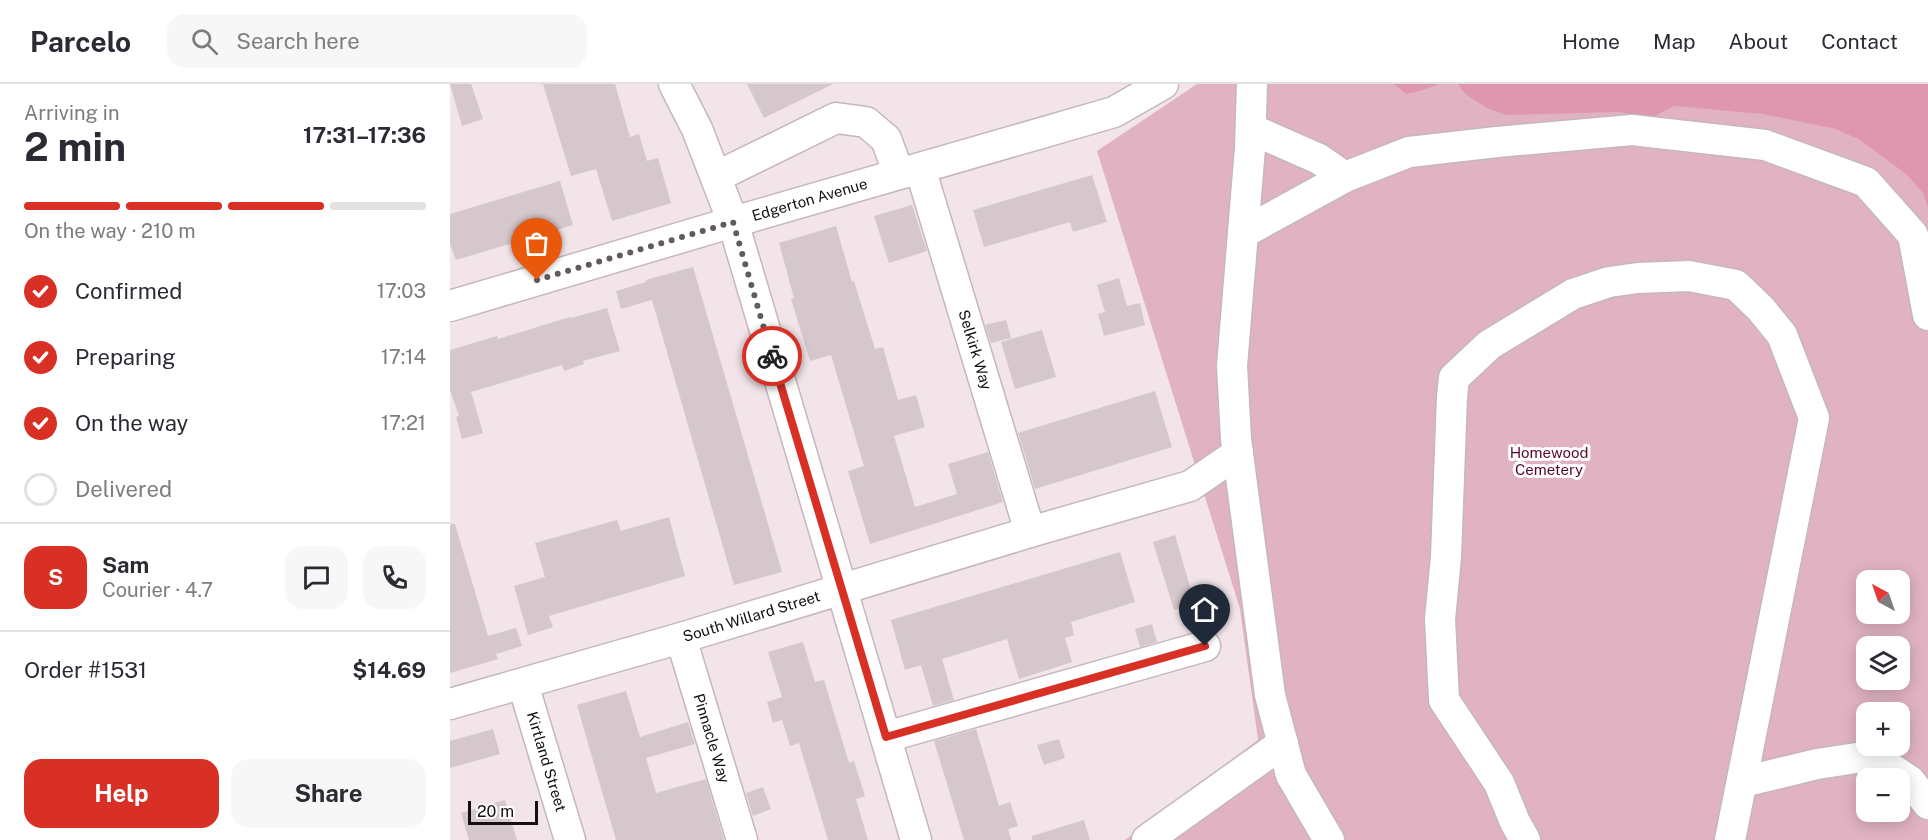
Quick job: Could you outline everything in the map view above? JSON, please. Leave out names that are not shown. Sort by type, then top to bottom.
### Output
[{"type":"street","points":[[674,84],[697,129],[733,222],[916,840]]},
{"type":"street","name":"Edgerton Avenue","points":[[450,306],[1114,112],[1163,84]]},
{"type":"street","points":[[1252,84],[1251,129],[1232,366],[1238,453],[1270,695],[1291,775],[1329,840]]},
{"type":"street","name":"Selkirk Way","points":[[716,177],[836,118],[866,122],[886,139],[909,171],[1030,532]]},
{"type":"street","points":[[1251,129],[1319,159],[1345,177]]},
{"type":"street","points":[[1243,233],[1345,177],[1409,152],[1632,130],[1765,145],[1866,182],[1913,235],[1928,315]]},
{"type":"street","points":[[1525,840],[1499,783],[1444,700],[1440,620],[1446,557],[1454,378],[1489,345],[1573,294],[1609,282],[1638,278],[1689,276],[1736,285],[1761,309],[1782,335],[1814,418],[1730,840]]},
{"type":"street","name":"South Willard Street","points":[[450,704],[681,638],[1190,486],[1238,453]]},
{"type":"street","name":"Pinnacle Way","points":[[681,638],[742,840]]},
{"type":"street","points":[[886,737],[1205,646]]},
{"type":"street","name":"Kirtland Street","points":[[523,684],[570,840]]},
{"type":"street","points":[[1147,840],[1282,743]]},
{"type":"street","points":[[1743,782],[1817,764],[1863,757],[1886,765],[1910,781],[1928,804]]},
{"type":"green space","name":"Homewood Cemetery","points":[[1197,84],[1928,84],[1928,840],[1125,840],[1258,740],[1240,609],[1097,151]]},
{"type":"shaded area","points":[[1394,84],[1440,84],[1406,94]]},
{"type":"shaded area","points":[[1458,84],[1928,84],[1928,208],[1923,193],[1906,174],[1860,140],[1836,129],[1763,114],[1674,106],[1651,118],[1619,112],[1506,115],[1487,108],[1465,94]]},
{"type":"building","points":[[450,84],[471,84],[483,119],[462,126]]},
{"type":"building","points":[[543,84],[615,84],[630,137],[639,134],[647,161],[658,158],[671,203],[612,221],[596,169],[571,176]]},
{"type":"building","points":[[747,84],[833,84],[764,118]]},
{"type":"building","points":[[1092,175],[1107,222],[1073,232],[1070,222],[984,247],[973,210]]},
{"type":"building","points":[[560,181],[573,225],[456,260],[450,244],[450,214]]},
{"type":"building","points":[[912,205],[927,251],[889,263],[874,216]]},
{"type":"building","points":[[836,226],[875,349],[883,347],[898,400],[916,395],[925,427],[894,436],[915,507],[957,494],[948,464],[988,452],[1003,502],[870,544],[848,471],[864,466],[831,355],[810,361],[791,299],[794,298],[779,243]]},
{"type":"building","points":[[693,267],[782,572],[734,585],[652,300],[621,309],[616,291]]},
{"type":"building","points":[[1119,278],[1127,306],[1140,303],[1145,325],[1104,336],[1098,314],[1105,312],[1097,285]]},
{"type":"building","points":[[607,308],[620,351],[583,361],[584,364],[564,371],[562,365],[471,392],[483,433],[462,439],[456,417],[459,416],[450,390],[450,350]]},
{"type":"building","points":[[1006,320],[1011,338],[991,343],[985,325]]},
{"type":"building","points":[[1042,330],[1056,377],[1015,389],[1001,342]]},
{"type":"building","points":[[1155,391],[1172,447],[1035,489],[1018,433]]},
{"type":"building","points":[[669,517],[685,576],[549,616],[553,627],[528,635],[514,586],[545,577],[535,543],[617,520],[621,531]]},
{"type":"building","points":[[450,524],[455,524],[488,636],[516,628],[522,646],[496,654],[498,659],[450,673]]},
{"type":"building","points":[[1175,535],[1195,604],[1174,610],[1153,542]]},
{"type":"building","points":[[1120,552],[1135,602],[1071,622],[1074,635],[1065,638],[1072,662],[1019,679],[1007,639],[942,659],[954,700],[933,706],[921,665],[905,670],[891,620]]},
{"type":"building","points":[[1152,624],[1157,642],[1140,647],[1135,629]]},
{"type":"building","points":[[803,642],[815,682],[824,680],[849,763],[854,761],[865,796],[856,799],[868,840],[828,840],[799,743],[790,746],[782,720],[773,723],[767,702],[782,697],[768,652]]},
{"type":"building","points":[[626,691],[640,737],[688,722],[695,744],[646,758],[656,793],[706,779],[724,840],[616,840],[577,705]]},
{"type":"building","points":[[493,729],[500,754],[450,768],[450,741]]},
{"type":"building","points":[[976,729],[999,806],[1010,802],[1018,826],[1008,829],[1011,840],[964,840],[934,741]]},
{"type":"building","points":[[1059,739],[1065,758],[1044,765],[1037,745]]},
{"type":"building","points":[[763,787],[771,809],[753,816],[746,793]]},
{"type":"building","points":[[505,800],[517,840],[469,840],[461,813]]},
{"type":"building","points":[[1084,820],[1090,840],[1032,840],[1032,836]]},
{"type":"way so far","points":[[537,280],[733,222],[772,356]]},
{"type":"route","points":[[772,356],[886,737],[1205,646]]}]
